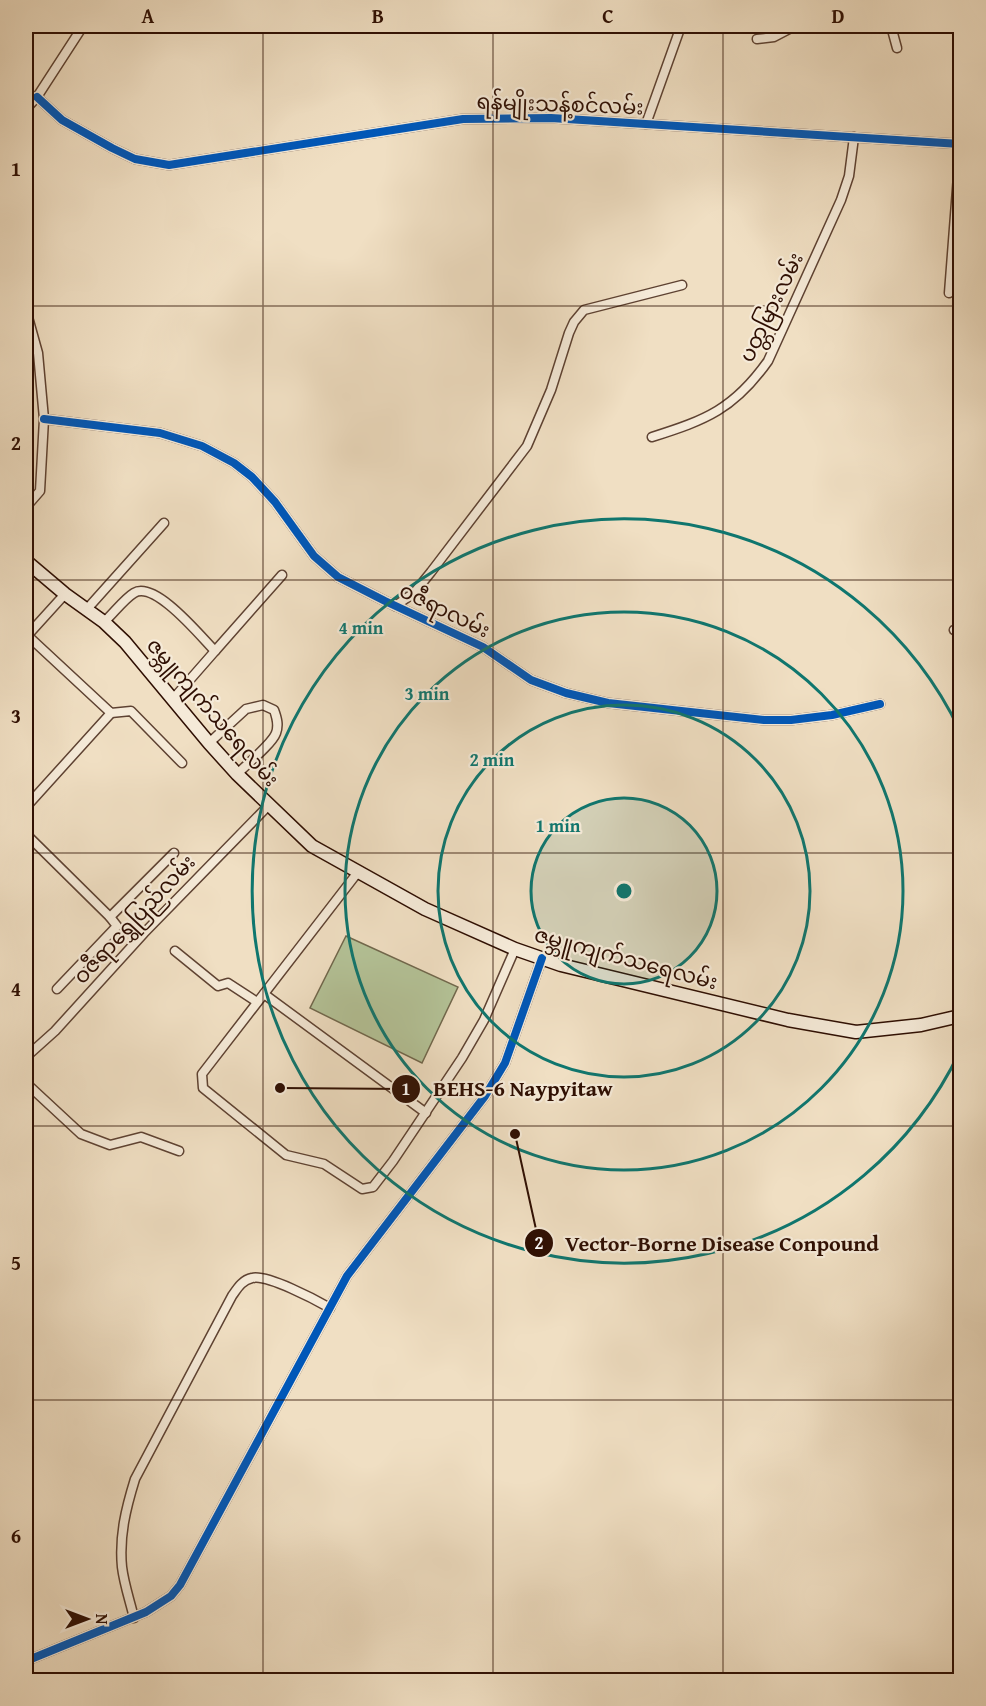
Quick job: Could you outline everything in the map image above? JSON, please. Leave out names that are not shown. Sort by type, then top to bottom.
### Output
[{"type":"main road","name":"ဇမ္ဘူကျက်သရေလမ်း","points":[[26,561],[65,594],[104,622],[125,642],[237,774],[312,846],[425,909],[515,949],[561,965],[788,1020],[856,1032],[921,1025],[960,1016]]},
{"type":"street","points":[[26,109],[37,97],[83,26]]},
{"type":"street","points":[[646,124],[681,26]]},
{"type":"street","points":[[757,39],[774,38],[795,26]]},
{"type":"street","points":[[891,26],[897,48]]},
{"type":"street","name":"ရန်မျိုးသန့်စင်လမ်း","points":[[37,97],[62,120],[112,148],[135,159],[169,165],[463,119],[551,118],[960,144]]},
{"type":"street","name":"ပတ္တမြားလမ်း","points":[[652,437],[687,426],[724,407],[742,393],[768,361],[841,200],[849,176],[854,137]]},
{"type":"street","points":[[949,293],[960,160]]},
{"type":"street","points":[[395,606],[414,593],[527,446],[551,390],[569,333],[574,322],[584,310],[682,285]]},
{"type":"street","points":[[26,310],[38,353],[44,419],[40,491],[26,507]]},
{"type":"street","name":"ဝဇီရာလမ်း","points":[[44,419],[160,433],[201,446],[226,459],[252,477],[275,502],[314,556],[338,577],[483,647],[531,680],[566,693],[609,703],[764,720],[791,720],[832,715],[880,704]]},
{"type":"street","points":[[87,609],[164,522]]},
{"type":"street","points":[[173,699],[282,575]]},
{"type":"street","points":[[104,622],[135,592],[144,590],[153,593],[172,606],[215,651]]},
{"type":"street","points":[[65,594],[26,636],[111,713]]},
{"type":"street","points":[[209,743],[246,709],[263,705],[274,710],[278,721],[272,740],[237,774]]},
{"type":"street","points":[[26,807],[111,713],[130,711],[183,763]]},
{"type":"street","name":"ဝဇီရာရွှေပြည်လမ်း","points":[[26,1057],[55,1031],[144,933],[269,805]]},
{"type":"street","points":[[26,834],[117,926],[57,989]]},
{"type":"street","points":[[110,917],[174,853]]},
{"type":"street","points":[[358,872],[202,1074],[203,1088],[286,1155],[324,1164],[362,1189],[373,1187],[462,1058],[484,1020],[515,949]]},
{"type":"street","points":[[175,951],[218,986],[228,983],[257,1002]]},
{"type":"street","points":[[26,1661],[134,1618],[171,1596],[180,1585],[347,1276],[490,1088],[505,1063],[542,958]]},
{"type":"street","points":[[264,994],[426,1113]]},
{"type":"street","points":[[26,1083],[81,1134],[110,1145],[141,1137],[178,1151]]},
{"type":"street","points":[[134,1618],[122,1568],[122,1533],[127,1505],[135,1479],[232,1296],[240,1284],[252,1278],[261,1278],[307,1295],[330,1308]]},
{"type":"green space","points":[[346,936],[458,987],[422,1063],[310,1008]]},
{"type":"cycle path","points":[[37,97],[62,120],[112,148],[135,159],[169,165],[463,119],[551,118],[960,144]]},
{"type":"cycle path","points":[[44,419],[160,433],[202,446],[234,463],[252,477],[275,502],[314,556],[338,577],[483,647],[531,680],[566,693],[608,703],[764,720],[791,720],[832,715],[880,704]]},
{"type":"cycle path","points":[[26,1661],[146,1612],[171,1596],[180,1585],[347,1276],[485,1096],[505,1063],[542,958]]},
{"type":"place","name":"BEHS-6 Naypyitaw","points":[[280,1088]]},
{"type":"place","name":"Vector-Borne Disease Conpound","points":[[515,1134]]}]
